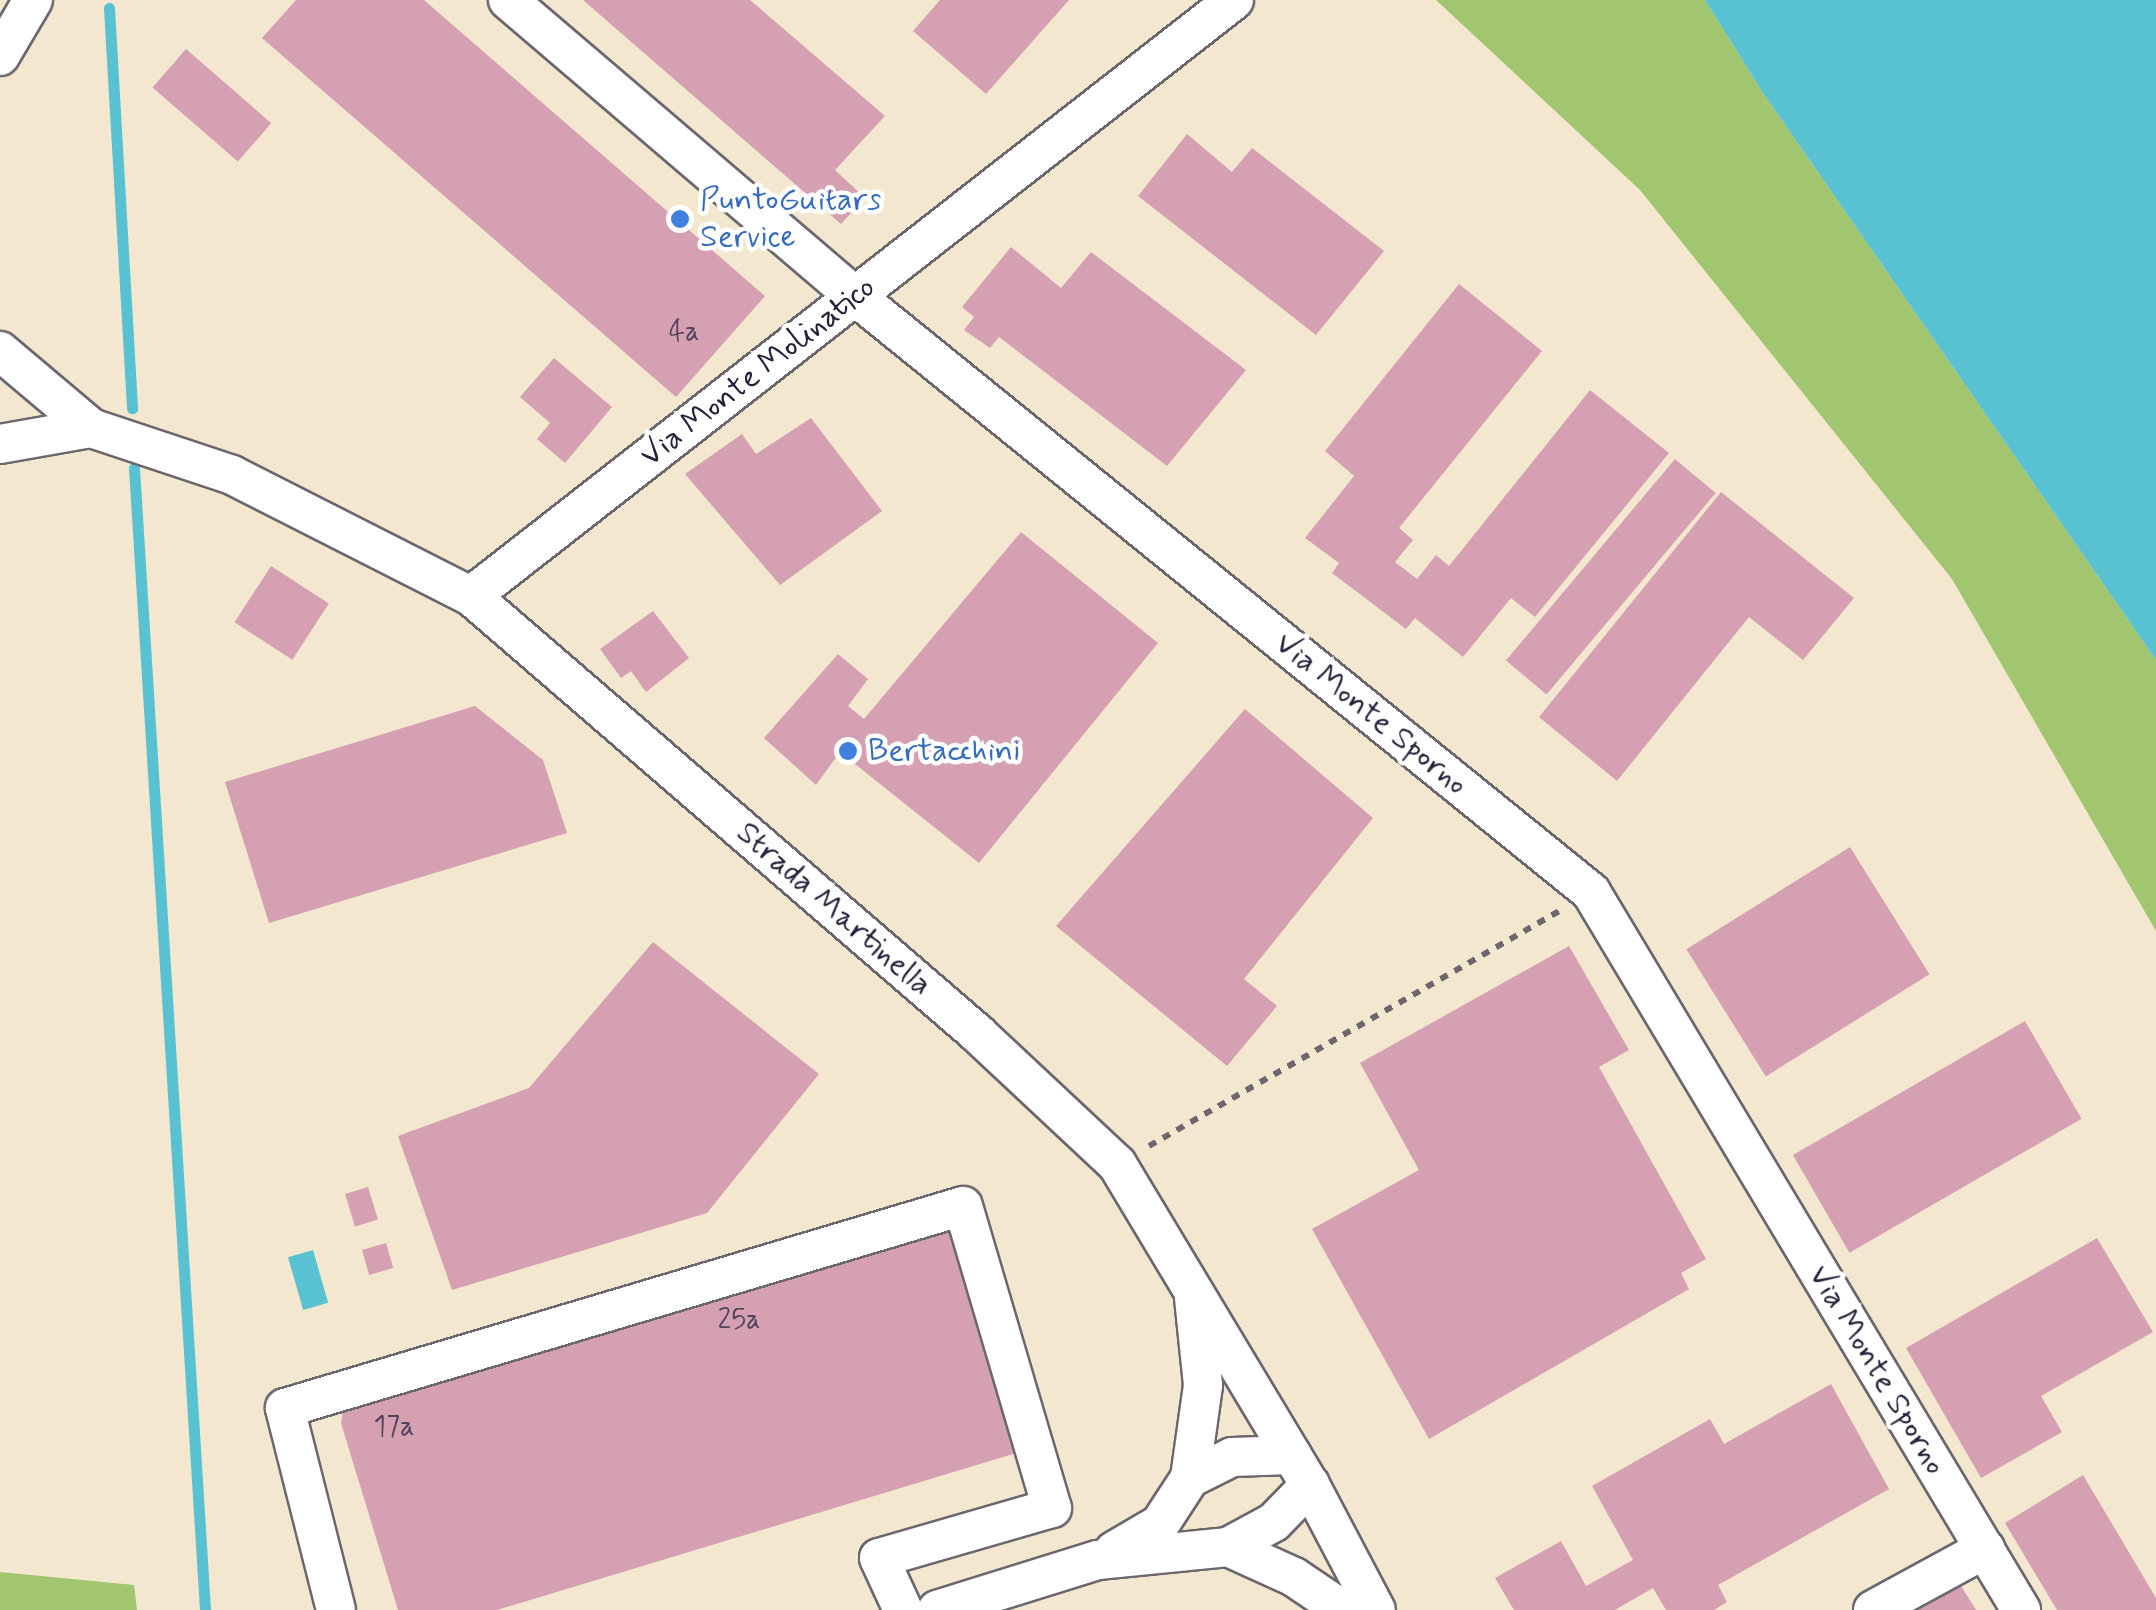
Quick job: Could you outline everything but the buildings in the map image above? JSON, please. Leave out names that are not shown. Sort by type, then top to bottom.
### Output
[{"type":"street","points":[[0,56],[33,0]]},
{"type":"street","name":"Via Monte Sporno","points":[[508,0],[855,296],[1591,892],[2020,1610]]},
{"type":"street","name":"Via Monte Molinatico","points":[[471,596],[1234,0]]},
{"type":"street","name":"Strada Martinella","points":[[0,351],[90,428],[232,475],[471,596],[978,1034],[1118,1164],[1301,1470],[1376,1610]]},
{"type":"street","name":"Strada Martinella","points":[[0,444],[90,428]]},
{"type":"street","points":[[336,1610],[285,1408],[964,1206],[1052,1508],[879,1558],[903,1610]]},
{"type":"street","points":[[1098,1560],[1160,1524],[1190,1478],[1202,1384],[1193,1290]]},
{"type":"street","points":[[937,1610],[1098,1560],[1228,1547],[1274,1522],[1301,1470],[1232,1457],[1190,1478]]},
{"type":"street","points":[[1228,1547],[1294,1577],[1343,1610]]},
{"type":"street","points":[[1873,1610],[1985,1550]]},
{"type":"path","points":[[1118,1164],[1591,892]]},
{"type":"green space","points":[[1436,0],[1705,0],[1761,90],[2156,660],[2156,931],[1952,579],[1640,190]]},
{"type":"green space","points":[[0,1572],[134,1585],[137,1610],[0,1610]]},
{"type":"water","points":[[1705,0],[2156,0],[2156,660],[1761,90]]},
{"type":"water","points":[[313,1250],[328,1303],[303,1310],[288,1257]]},
{"type":"waterway","points":[[109,8],[132,408]]},
{"type":"waterway","points":[[134,468],[205,1610]]},
{"type":"place","name":"PuntoGuitars Service","points":[[680,219]]},
{"type":"place","name":"Bertacchini","points":[[848,751]]}]
